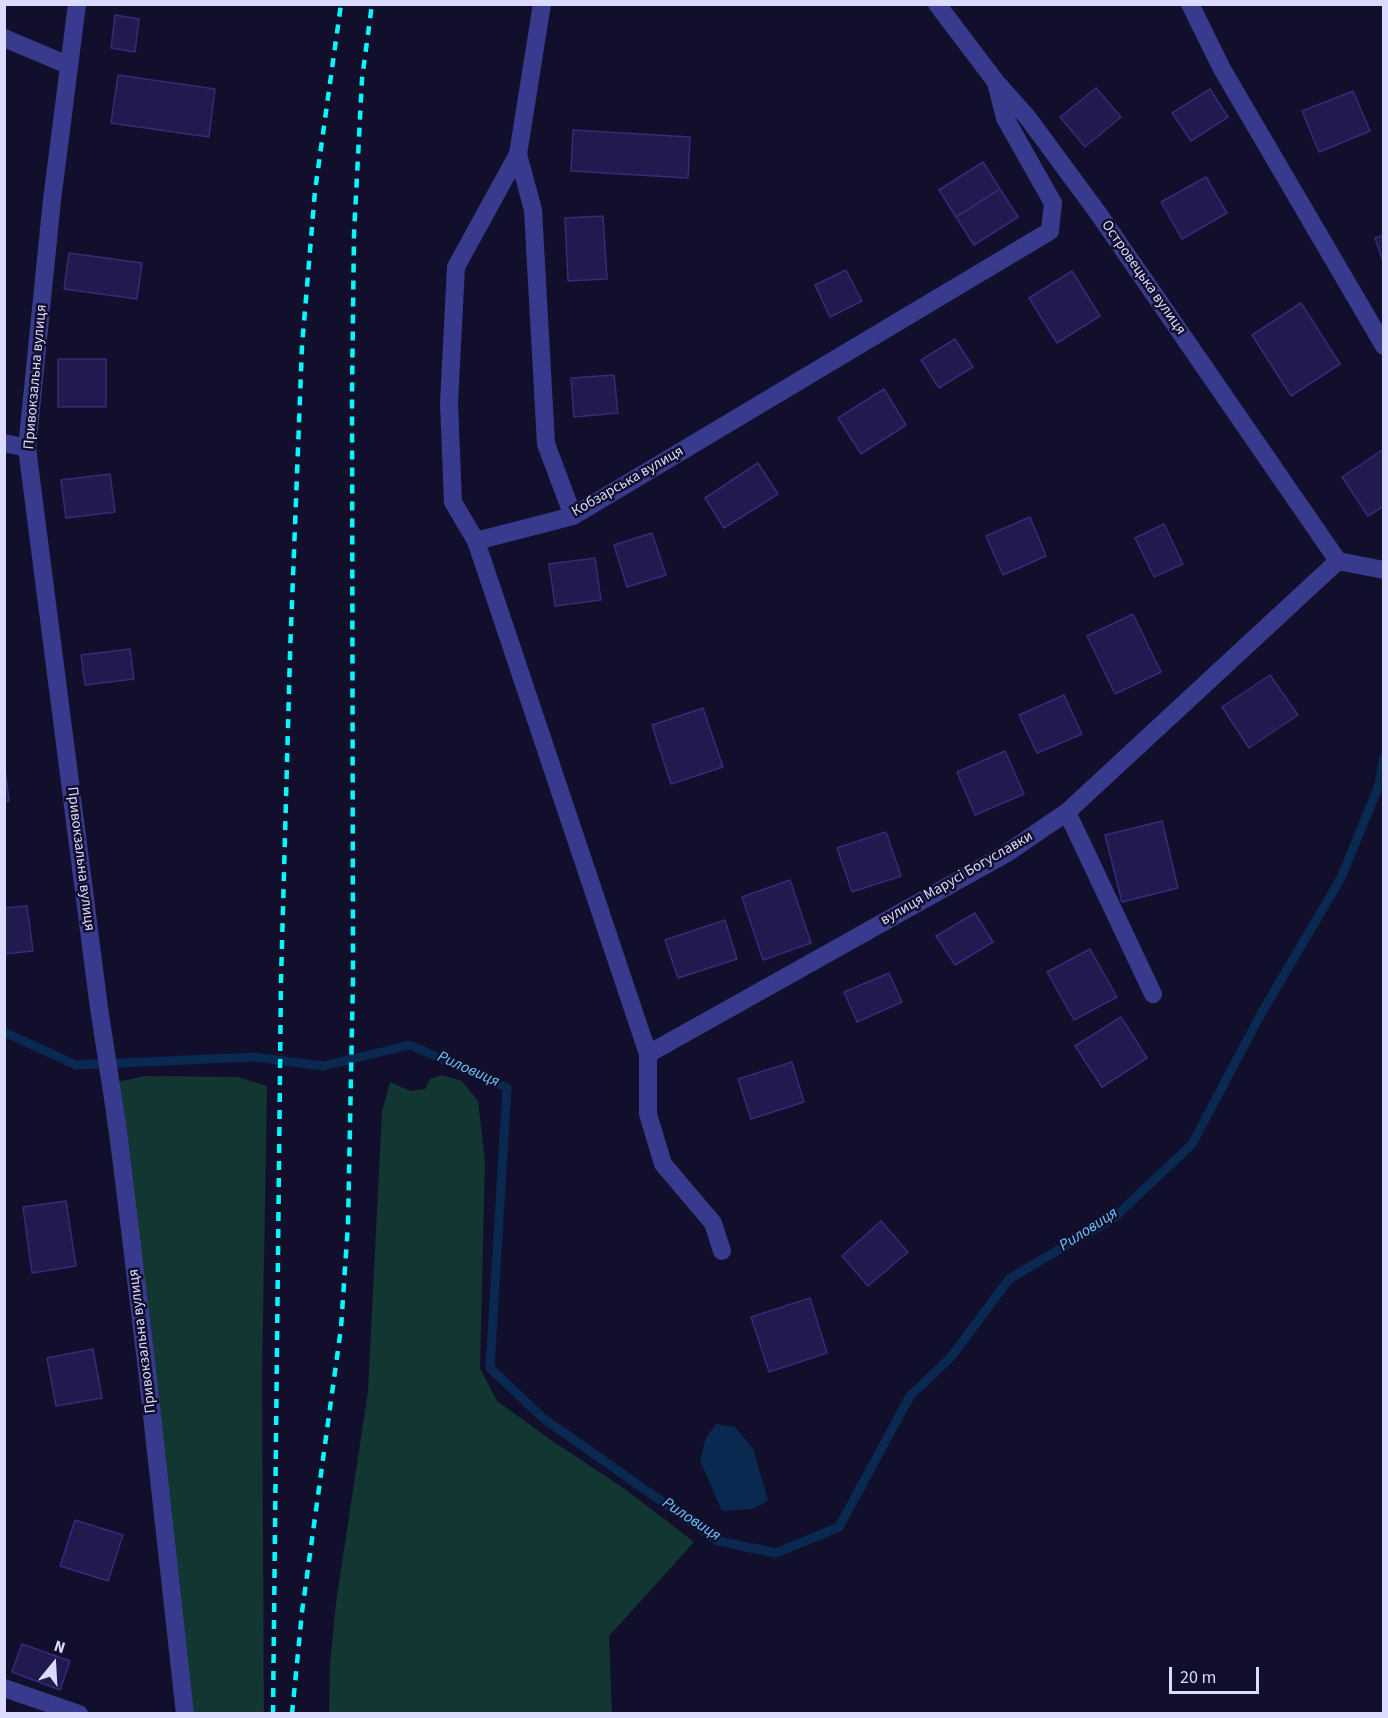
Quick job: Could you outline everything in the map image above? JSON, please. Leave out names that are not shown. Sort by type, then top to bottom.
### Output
[{"type":"street","name":"Привокзальна вулиця","points":[[77,4],[68,65],[27,448],[99,1008],[118,1131],[185,1713]]},
{"type":"street","points":[[542,4],[518,154],[456,267],[449,403],[453,502],[476,541],[648,1054],[648,1114],[663,1164],[713,1223],[722,1251]]},
{"type":"street","name":"Островецька вулиця","points":[[937,4],[996,82],[1028,118],[1098,213],[1338,561]]},
{"type":"street","points":[[1190,4],[1222,69],[1383,346]]},
{"type":"street","points":[[4,38],[68,65]]},
{"type":"street","name":"Кобзарська вулиця","points":[[476,541],[573,516],[1050,231],[1053,203],[1005,118],[996,82]]},
{"type":"street","points":[[518,154],[533,210],[546,444],[573,516]]},
{"type":"street","points":[[4,443],[27,448]]},
{"type":"street","points":[[1338,561],[1383,570]]},
{"type":"street","name":"вулиця Марусі Богуславки","points":[[648,1054],[1007,853],[1067,812],[1338,561]]},
{"type":"street","points":[[1067,812],[1153,994]]},
{"type":"street","points":[[4,1688],[79,1713]]},
{"type":"green space","points":[[442,1075],[462,1081],[478,1101],[485,1161],[480,1368],[497,1401],[625,1489],[694,1542],[609,1636],[612,1713],[329,1713],[330,1665],[336,1603],[368,1391],[382,1112],[390,1082],[410,1091],[425,1089],[430,1079]]},
{"type":"green space","points":[[145,1076],[238,1077],[267,1086],[262,1376],[264,1713],[186,1713],[148,1399],[106,1117],[109,1084]]},
{"type":"water","points":[[716,1424],[735,1427],[753,1448],[768,1501],[752,1509],[722,1511],[700,1461],[706,1438]]},
{"type":"building","points":[[115,15],[139,19],[135,52],[111,48]]},
{"type":"building","points":[[118,75],[215,89],[209,137],[111,123]]},
{"type":"building","points":[[1096,88],[1121,117],[1085,147],[1060,117]]},
{"type":"building","points":[[1210,89],[1228,117],[1191,141],[1172,113]]},
{"type":"building","points":[[1353,91],[1370,131],[1319,152],[1302,111]]},
{"type":"building","points":[[573,130],[690,137],[688,178],[571,171]]},
{"type":"building","points":[[983,162],[1000,189],[956,217],[939,190]]},
{"type":"building","points":[[1206,177],[1227,213],[1182,239],[1161,202]]},
{"type":"building","points":[[1000,189],[1018,217],[974,245],[956,217]]},
{"type":"building","points":[[603,216],[607,279],[568,281],[565,218]]},
{"type":"building","points":[[1384,235],[1384,264],[1375,238]]},
{"type":"building","points":[[69,253],[142,263],[137,299],[64,289]]},
{"type":"building","points":[[846,270],[862,301],[830,317],[815,285]]},
{"type":"building","points":[[1072,271],[1100,316],[1057,343],[1029,298]]},
{"type":"building","points":[[1301,303],[1340,364],[1291,396],[1252,335]]},
{"type":"building","points":[[955,339],[973,367],[939,388],[921,360]]},
{"type":"building","points":[[58,359],[106,359],[106,407],[58,407]]},
{"type":"building","points":[[614,375],[618,413],[574,417],[571,378]]},
{"type":"building","points":[[884,389],[906,425],[861,454],[838,418]]},
{"type":"building","points":[[1384,449],[1384,506],[1368,516],[1342,477]]},
{"type":"building","points":[[758,463],[778,494],[724,528],[705,498]]},
{"type":"building","points":[[110,474],[115,512],[66,518],[61,480]]},
{"type":"building","points":[[1030,517],[1046,556],[1003,575],[986,536]]},
{"type":"building","points":[[1164,524],[1183,564],[1154,577],[1135,538]]},
{"type":"building","points":[[652,533],[666,575],[627,587],[614,545]]},
{"type":"building","points":[[595,558],[601,600],[555,606],[549,564]]},
{"type":"building","points":[[1133,614],[1161,672],[1115,694],[1087,636]]},
{"type":"building","points":[[130,649],[134,679],[85,685],[81,655]]},
{"type":"building","points":[[1270,675],[1298,715],[1249,748],[1222,707]]},
{"type":"building","points":[[1064,695],[1082,734],[1037,753],[1019,715]]},
{"type":"building","points":[[703,708],[723,767],[671,784],[652,725]]},
{"type":"building","points":[[1005,751],[1024,794],[975,815],[957,772]]},
{"type":"building","points":[[4,760],[9,801],[4,801]]},
{"type":"building","points":[[1162,821],[1178,888],[1122,902],[1105,835]]},
{"type":"building","points":[[886,832],[901,876],[852,892],[837,848]]},
{"type":"building","points":[[790,880],[811,943],[763,960],[742,897]]},
{"type":"building","points":[[27,906],[33,951],[4,954],[4,908]]},
{"type":"building","points":[[975,913],[993,942],[955,965],[936,936]]},
{"type":"building","points":[[725,920],[737,959],[678,978],[665,940]]},
{"type":"building","points":[[1090,949],[1117,997],[1074,1020],[1047,972]]},
{"type":"building","points":[[889,973],[902,1002],[857,1022],[844,992]]},
{"type":"building","points":[[1121,1017],[1147,1058],[1102,1087],[1075,1046]]},
{"type":"building","points":[[792,1062],[804,1102],[751,1119],[738,1079]]},
{"type":"building","points":[[66,1201],[76,1266],[32,1273],[23,1207]]},
{"type":"building","points":[[881,1221],[908,1252],[868,1286],[842,1256]]},
{"type":"building","points":[[810,1298],[827,1353],[769,1372],[751,1317]]},
{"type":"building","points":[[93,1349],[102,1398],[56,1406],[47,1358]]},
{"type":"building","points":[[75,1520],[123,1535],[108,1581],[60,1566]]},
{"type":"building","points":[[22,1644],[70,1661],[60,1690],[12,1672]]},
{"type":"waterway","name":"Риловиця","points":[[4,1032],[76,1065],[254,1057],[323,1066],[410,1045],[507,1088],[490,1368],[543,1418],[718,1541],[776,1553],[839,1527],[910,1396],[951,1357],[1009,1279],[1115,1217],[1192,1144],[1262,1012],[1341,878],[1379,785],[1384,757]]},
{"type":"railway","points":[[273,1714],[281,981],[290,654],[302,346],[315,191],[341,4]]},
{"type":"railway","points":[[292,1714],[302,1612],[341,1328],[348,1224],[353,978],[354,234],[362,79],[372,4]]}]
